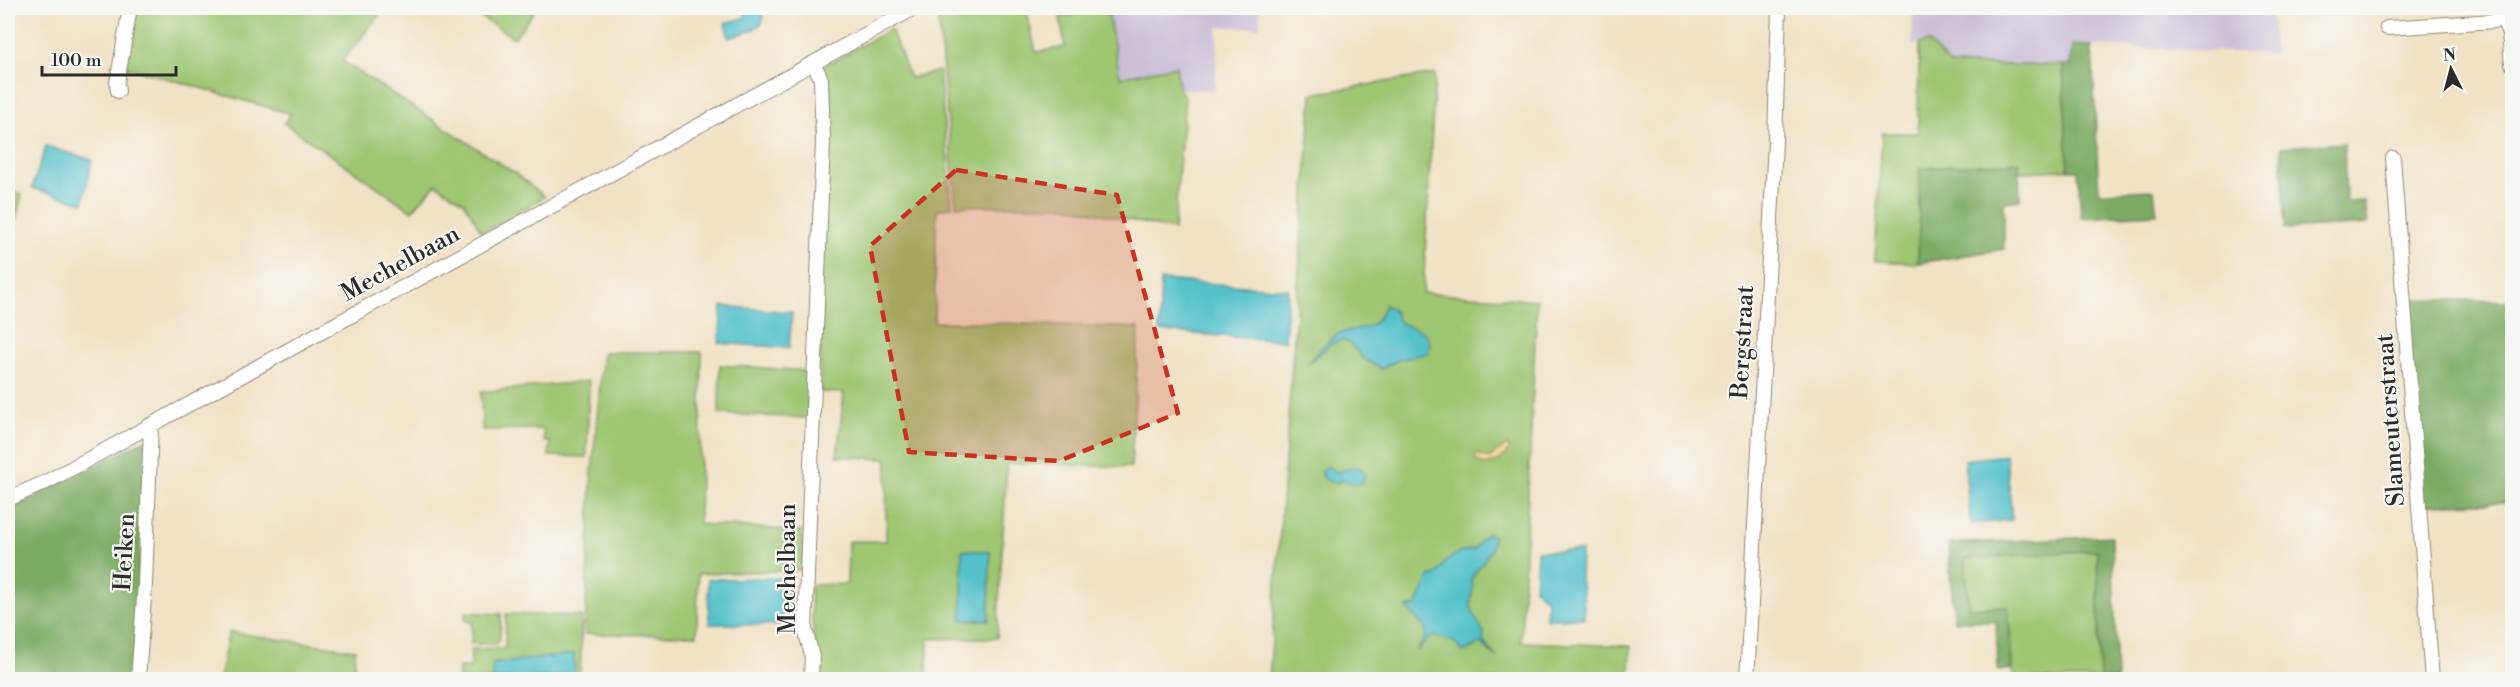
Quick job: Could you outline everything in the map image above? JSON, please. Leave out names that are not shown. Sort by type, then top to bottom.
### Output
[{"type":"street","points":[[118,91],[117,83],[130,8]]},
{"type":"street","name":"Mechelbaan","points":[[8,499],[151,426],[914,8]]},
{"type":"street","name":"Bergstraat","points":[[1747,680],[1775,142],[1779,8]]},
{"type":"street","points":[[2387,28],[2494,21],[2501,12]]},
{"type":"street","points":[[2501,12],[2509,33],[2512,64]]},
{"type":"street","name":"Mechelbaan","points":[[811,680],[812,656],[805,629],[823,141],[820,79],[814,63]]},
{"type":"street","name":"Slameuterstraat","points":[[2393,158],[2432,680]]},
{"type":"street","name":"Heiken","points":[[138,680],[145,584],[151,426]]},
{"type":"highlighted area","points":[[956,170],[1117,195],[1178,413],[1059,461],[909,452],[870,246]]},
{"type":"shaded area","points":[[1107,8],[1260,8],[1260,27],[1218,27],[1215,90],[1179,89],[1176,66],[1120,77]]},
{"type":"shaded area","points":[[1913,8],[2271,8],[2275,54],[2072,45],[2070,65],[1951,65],[1928,42],[1912,45]]},
{"type":"green space","points":[[134,8],[385,8],[342,61],[515,173],[545,197],[482,233],[464,202],[436,184],[412,211],[284,123],[291,114],[123,66]]},
{"type":"green space","points":[[466,8],[537,8],[514,38]]},
{"type":"green space","points":[[937,8],[1026,8],[1036,52],[1065,47],[1060,17],[1107,8],[1120,77],[1176,66],[1179,89],[1185,97],[1174,230],[1066,206],[956,206]]},
{"type":"green space","points":[[891,29],[910,78],[939,71],[952,207],[937,210],[934,322],[1139,328],[1131,467],[1007,463],[997,638],[928,639],[927,679],[816,679],[810,585],[847,584],[848,541],[886,541],[887,459],[837,456],[844,393],[820,392],[822,67]]},
{"type":"green space","points":[[1928,42],[1951,65],[2063,65],[2068,170],[2019,172],[2019,162],[1920,168],[1918,263],[1875,261],[1882,133],[1918,133],[1919,44]]},
{"type":"green space","points":[[2072,45],[2092,46],[2099,192],[2154,190],[2157,214],[2081,218],[2078,170],[2068,170],[2063,65],[2070,65]]},
{"type":"green space","points":[[1435,74],[1423,293],[1537,300],[1521,642],[1631,646],[1630,679],[1269,680],[1312,94]]},
{"type":"green space","points":[[2344,143],[2346,202],[2365,201],[2368,224],[2285,229],[2281,147]]},
{"type":"green space","points":[[2019,162],[2020,200],[2004,202],[2004,249],[1918,263],[1920,168]]},
{"type":"green space","points":[[8,190],[22,194],[8,254]]},
{"type":"green space","points":[[2403,299],[2512,301],[2512,502],[2421,505]]},
{"type":"green space","points":[[603,352],[702,352],[699,524],[802,531],[802,570],[698,574],[697,635],[585,634],[591,483]]},
{"type":"green space","points":[[720,365],[809,371],[808,418],[719,414]]},
{"type":"green space","points":[[589,381],[587,457],[549,456],[550,442],[544,442],[543,429],[482,430],[481,392]]},
{"type":"green space","points":[[145,440],[134,679],[8,680],[8,510]]},
{"type":"green space","points":[[2112,536],[2117,679],[2100,679],[2097,550],[1965,559],[1969,608],[2008,606],[2012,669],[1998,671],[1996,621],[1954,621],[1948,544]]},
{"type":"green space","points":[[2097,550],[2100,679],[2013,679],[2008,606],[1969,608],[1965,559]]},
{"type":"green space","points":[[465,612],[501,614],[500,638],[496,644],[471,644],[472,622],[465,621]]},
{"type":"green space","points":[[506,614],[582,616],[580,679],[459,680],[459,667],[471,667],[471,649],[505,648]]},
{"type":"green space","points":[[229,632],[355,650],[354,679],[219,679]]},
{"type":"sand","points":[[1507,445],[1510,449],[1500,460],[1485,465],[1475,460],[1476,454],[1489,458]]},
{"type":"water","points":[[747,8],[758,8],[763,17],[762,23],[753,30],[729,38],[725,23],[744,18]]},
{"type":"water","points":[[46,146],[92,160],[83,203],[32,188]]},
{"type":"water","points":[[1161,280],[1288,289],[1285,341],[1159,331]]},
{"type":"water","points":[[1385,305],[1394,311],[1400,323],[1424,332],[1430,343],[1428,353],[1396,361],[1382,369],[1363,359],[1350,343],[1342,340],[1331,344],[1305,366],[1340,333],[1372,324],[1377,320]]},
{"type":"water","points":[[722,306],[792,312],[789,348],[719,343]]},
{"type":"water","points":[[2006,455],[2012,520],[1971,524],[1964,460]]},
{"type":"water","points":[[1328,466],[1336,472],[1361,468],[1365,474],[1362,483],[1354,484],[1343,480],[1330,482],[1321,472]]},
{"type":"water","points":[[1489,533],[1493,536],[1491,550],[1471,579],[1473,587],[1470,605],[1484,633],[1483,641],[1497,658],[1481,643],[1463,652],[1453,641],[1433,636],[1417,651],[1425,637],[1426,629],[1407,608],[1416,606],[1430,576],[1436,576],[1444,563],[1459,552],[1474,549]]},
{"type":"water","points":[[962,550],[990,552],[989,620],[962,620]]},
{"type":"water","points":[[1537,551],[1581,551],[1580,582],[1583,589],[1584,618],[1546,619],[1547,600],[1535,589]]},
{"type":"water","points":[[791,578],[788,625],[709,624],[708,579]]},
{"type":"water","points":[[574,654],[575,674],[531,679],[493,679],[492,664]]}]
